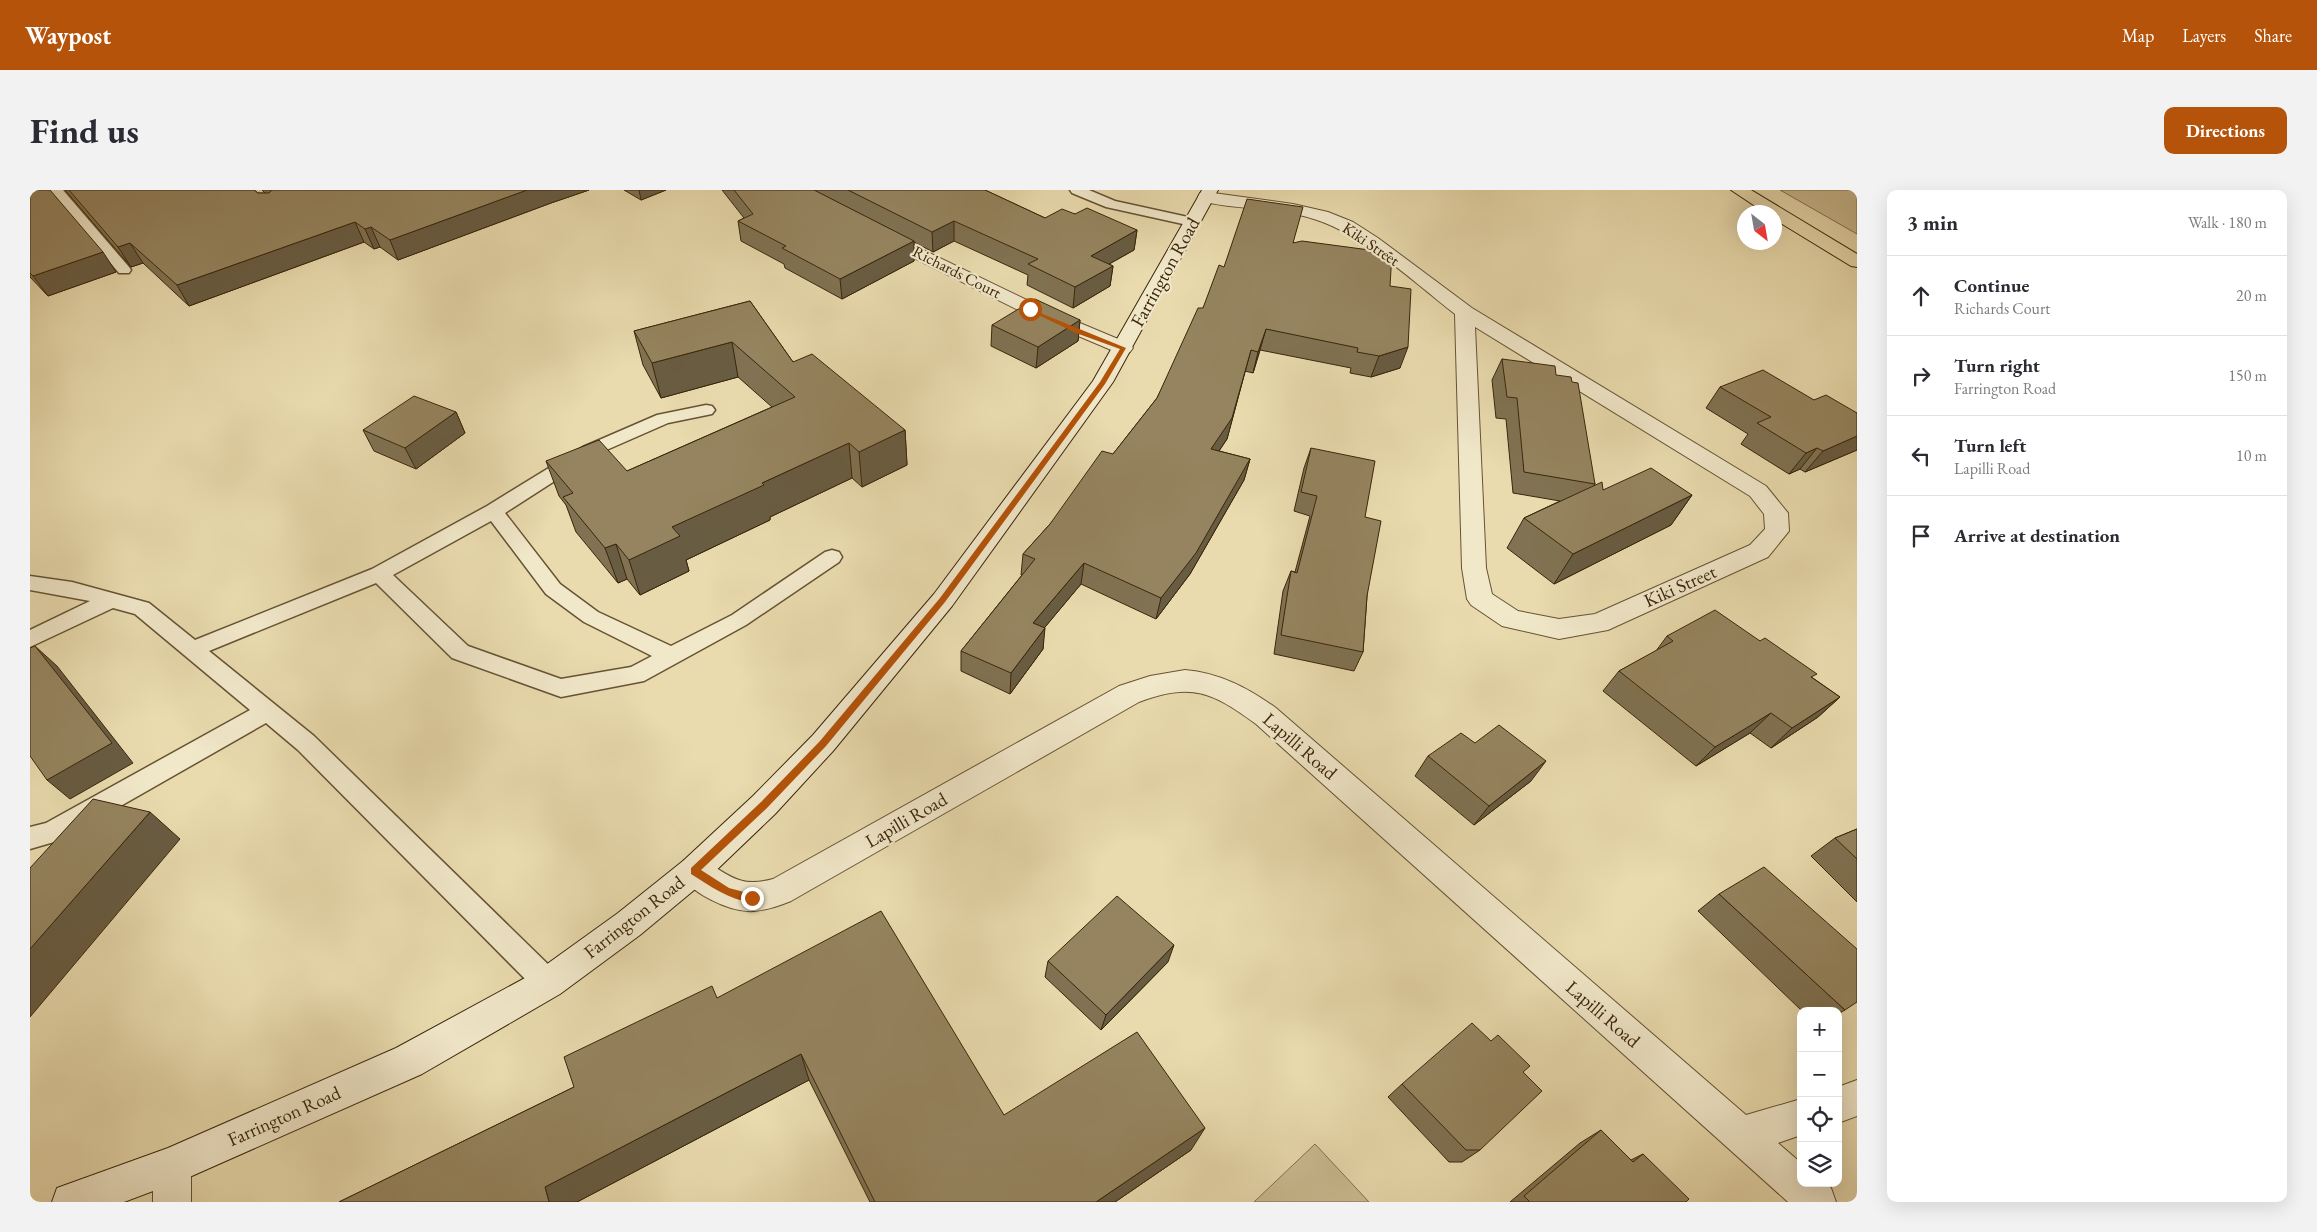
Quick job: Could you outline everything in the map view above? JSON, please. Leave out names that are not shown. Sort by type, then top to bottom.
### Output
[{"type":"highway","points":[[1739,190],[1857,262]]},
{"type":"street","name":"Farrington Road","points":[[71,1202],[172,1166],[410,1061],[548,983],[628,924],[694,871],[764,805],[823,743],[942,600],[1103,382],[1208,194]]},
{"type":"street","name":"Kiki Street","points":[[1208,194],[1293,209],[1333,220],[1372,242],[1465,312],[1758,491],[1776,513],[1777,531],[1759,551],[1599,623],[1559,630],[1512,618],[1480,599],[1474,568],[1465,312]]},
{"type":"street","name":"Richards Court","points":[[864,225],[1078,332],[1123,348]]},
{"type":"street","name":"Lapilli Road","points":[[694,871],[738,896],[752,898],[780,891],[1129,694],[1152,684],[1171,680],[1192,680],[1213,685],[1229,691],[1266,716],[1816,1202]]},
{"type":"street","points":[[1842,1103],[1857,1098]]},
{"type":"street","points":[[1742,1135],[1797,1118]]},
{"type":"street","points":[[172,1166],[172,1202]]},
{"type":"lane","points":[[56,190],[124,270]]},
{"type":"lane","points":[[1077,190],[1111,204],[1192,222]]},
{"type":"lane","points":[[191,650],[379,574],[494,511],[589,451],[663,419],[706,410]]},
{"type":"lane","points":[[494,511],[553,589],[591,616],[670,656]]},
{"type":"lane","points":[[379,574],[460,652],[561,688],[636,676],[739,620],[832,557]]},
{"type":"lane","points":[[30,582],[72,589],[142,608],[306,743],[548,983]]},
{"type":"lane","points":[[30,639],[111,600]]},
{"type":"lane","points":[[30,838],[52,832],[266,712]]},
{"type":"shaded area","points":[[1780,190],[1857,190],[1857,234]]},
{"type":"shaded area","points":[[1315,1144],[1369,1202],[1254,1202]]},
{"type":"building","points":[[30,190],[50,190],[103,252],[33,276],[30,273]]},
{"type":"building","points":[[69,190],[254,190],[258,193],[269,193],[272,190],[527,190],[390,240],[371,227],[365,229],[355,222],[177,285],[130,243],[118,247]]},
{"type":"building","points":[[734,190],[814,190],[914,241],[840,279],[782,248],[786,246],[738,221],[753,214]]},
{"type":"building","points":[[848,190],[985,190],[1045,218],[1062,209],[1075,214],[1087,208],[1137,230],[1091,256],[1113,266],[1075,287],[1028,264],[1038,259],[954,221],[932,232]]},
{"type":"building","points":[[1247,199],[1303,207],[1293,243],[1302,241],[1392,253],[1390,286],[1411,289],[1408,347],[1379,356],[1357,352],[1358,348],[1266,329],[1258,352],[1251,350],[1232,418],[1211,449],[1250,459],[1196,553],[1161,598],[1084,563],[1033,623],[1045,628],[1011,673],[961,651],[1035,559],[1023,554],[1050,524],[1102,451],[1113,454],[1157,398],[1198,308],[1203,308],[1219,265],[1224,267]]},
{"type":"building","points":[[1035,299],[1080,320],[1038,347],[992,325]]},
{"type":"building","points":[[750,301],[793,362],[812,354],[905,430],[859,452],[849,443],[762,483],[764,485],[672,527],[680,536],[629,560],[616,544],[605,548],[563,497],[573,493],[546,461],[599,440],[627,471],[795,397],[732,342],[652,363],[634,331]]},
{"type":"building","points":[[1502,359],[1555,366],[1556,375],[1571,377],[1572,382],[1578,383],[1595,484],[1524,472],[1517,398],[1507,397]]},
{"type":"building","points":[[1763,370],[1814,400],[1826,395],[1857,413],[1857,436],[1823,451],[1817,448],[1806,453],[1757,423],[1771,417],[1720,387]]},
{"type":"building","points":[[414,396],[456,412],[405,448],[363,430]]},
{"type":"building","points":[[1311,448],[1375,461],[1365,517],[1381,521],[1367,596],[1363,652],[1281,635],[1291,571],[1297,573],[1317,496],[1301,492]]},
{"type":"building","points":[[1651,468],[1692,495],[1573,554],[1524,518],[1602,482],[1603,490]]},
{"type":"building","points":[[1715,610],[1760,641],[1765,638],[1817,674],[1811,677],[1840,697],[1792,728],[1771,713],[1715,747],[1619,671],[1673,641],[1667,636]]},
{"type":"building","points":[[35,646],[112,743],[47,780],[30,756],[30,648]]},
{"type":"building","points":[[1499,725],[1546,761],[1489,806],[1428,756],[1461,733],[1475,743]]},
{"type":"building","points":[[93,799],[150,812],[30,949],[30,868]]},
{"type":"building","points":[[1857,829],[1857,859],[1835,838]]},
{"type":"building","points":[[1764,867],[1857,949],[1857,1002],[1845,1010],[1719,894]]},
{"type":"building","points":[[1117,896],[1174,945],[1106,1015],[1048,961]]},
{"type":"building","points":[[881,911],[1004,1115],[1137,1032],[1205,1128],[1096,1202],[875,1202],[801,1054],[545,1187],[549,1202],[339,1202],[574,1087],[564,1057],[712,986],[717,998]]},
{"type":"building","points":[[1472,1023],[1491,1041],[1498,1035],[1530,1066],[1523,1072],[1542,1091],[1480,1150],[1466,1150],[1402,1084]]},
{"type":"building","points":[[1601,1130],[1633,1162],[1643,1154],[1689,1199],[1686,1202],[1530,1202],[1524,1196]]},
{"type":"route","points":[[752,898],[738,896],[726,891],[694,871],[764,805],[823,743],[942,600],[1103,382],[1123,348],[1078,332],[1030,309]]}]
